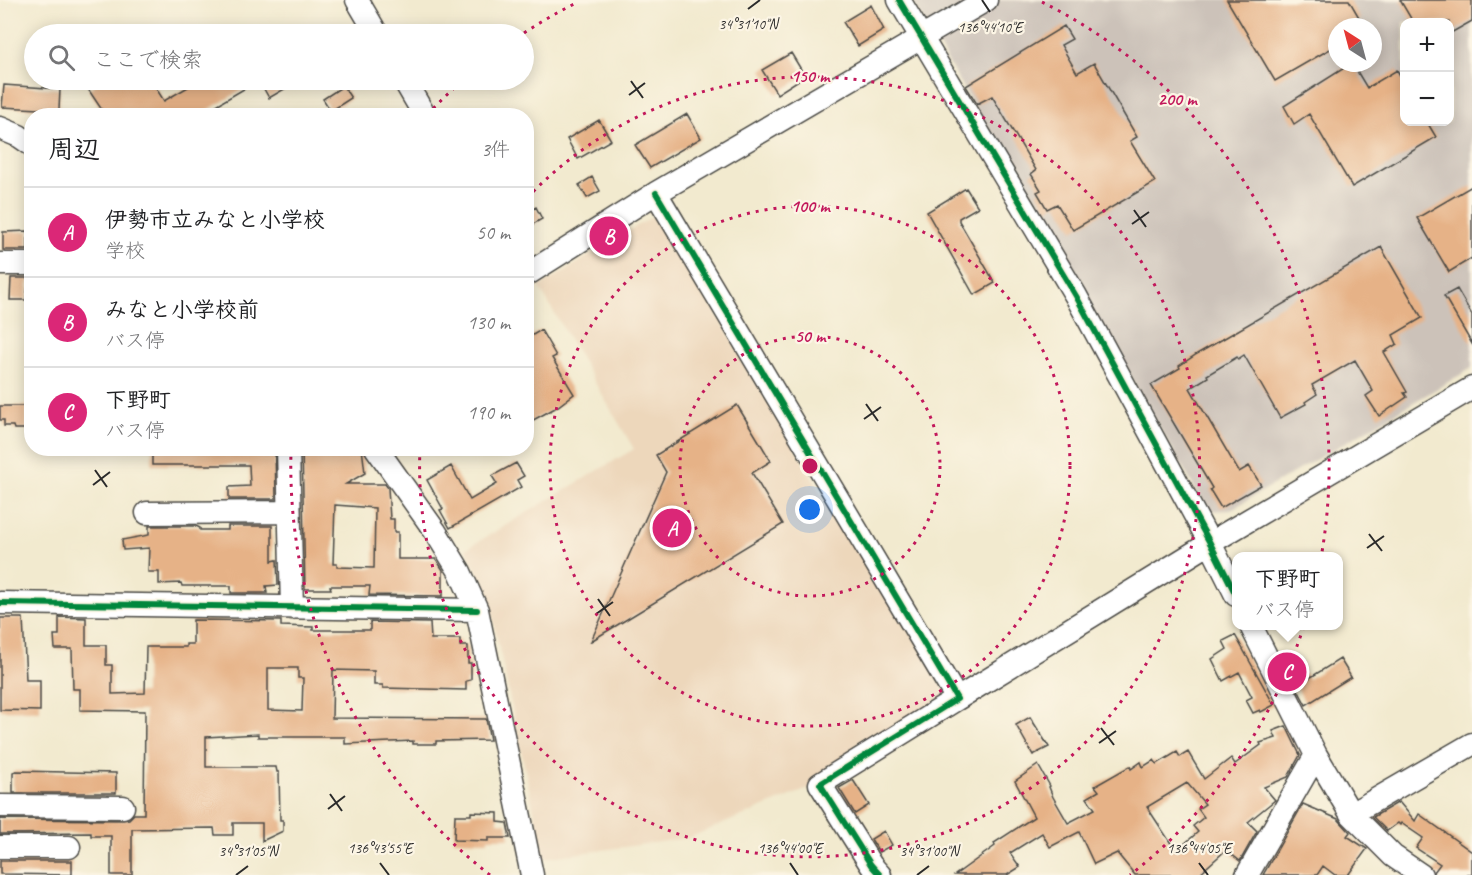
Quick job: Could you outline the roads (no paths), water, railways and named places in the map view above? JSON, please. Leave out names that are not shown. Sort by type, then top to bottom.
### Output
[{"type":"street","points":[[357,0],[371,24]]},
{"type":"street","points":[[898,0],[1076,296],[1232,588]]},
{"type":"street","points":[[534,270],[656,193],[986,0]]},
{"type":"street","points":[[410,90],[420,108]]},
{"type":"street","points":[[0,128],[24,139]]},
{"type":"street","points":[[656,193],[957,699]]},
{"type":"street","points":[[0,264],[24,264]]},
{"type":"street","points":[[880,875],[871,865],[820,784],[1210,543],[1472,388]]},
{"type":"street","points":[[288,456],[292,608]]},
{"type":"street","points":[[382,456],[435,531],[460,572],[477,610],[531,875]]},
{"type":"street","points":[[147,513],[289,512]]},
{"type":"street","points":[[0,603],[477,610]]},
{"type":"street","points":[[1253,630],[1316,755],[1351,813],[1393,856],[1421,875]]},
{"type":"street","points":[[1351,813],[1472,744]]},
{"type":"street","points":[[1247,875],[1316,755]]},
{"type":"street","points":[[0,806],[123,807]]},
{"type":"street","points":[[0,847],[69,847]]},
{"type":"place","name":"みなと小学校前","points":[[609,236]]},
{"type":"place","name":"伊勢市立みなと小学校","points":[[672,528]]},
{"type":"place","name":"下野町","points":[[1287,672]]}]
